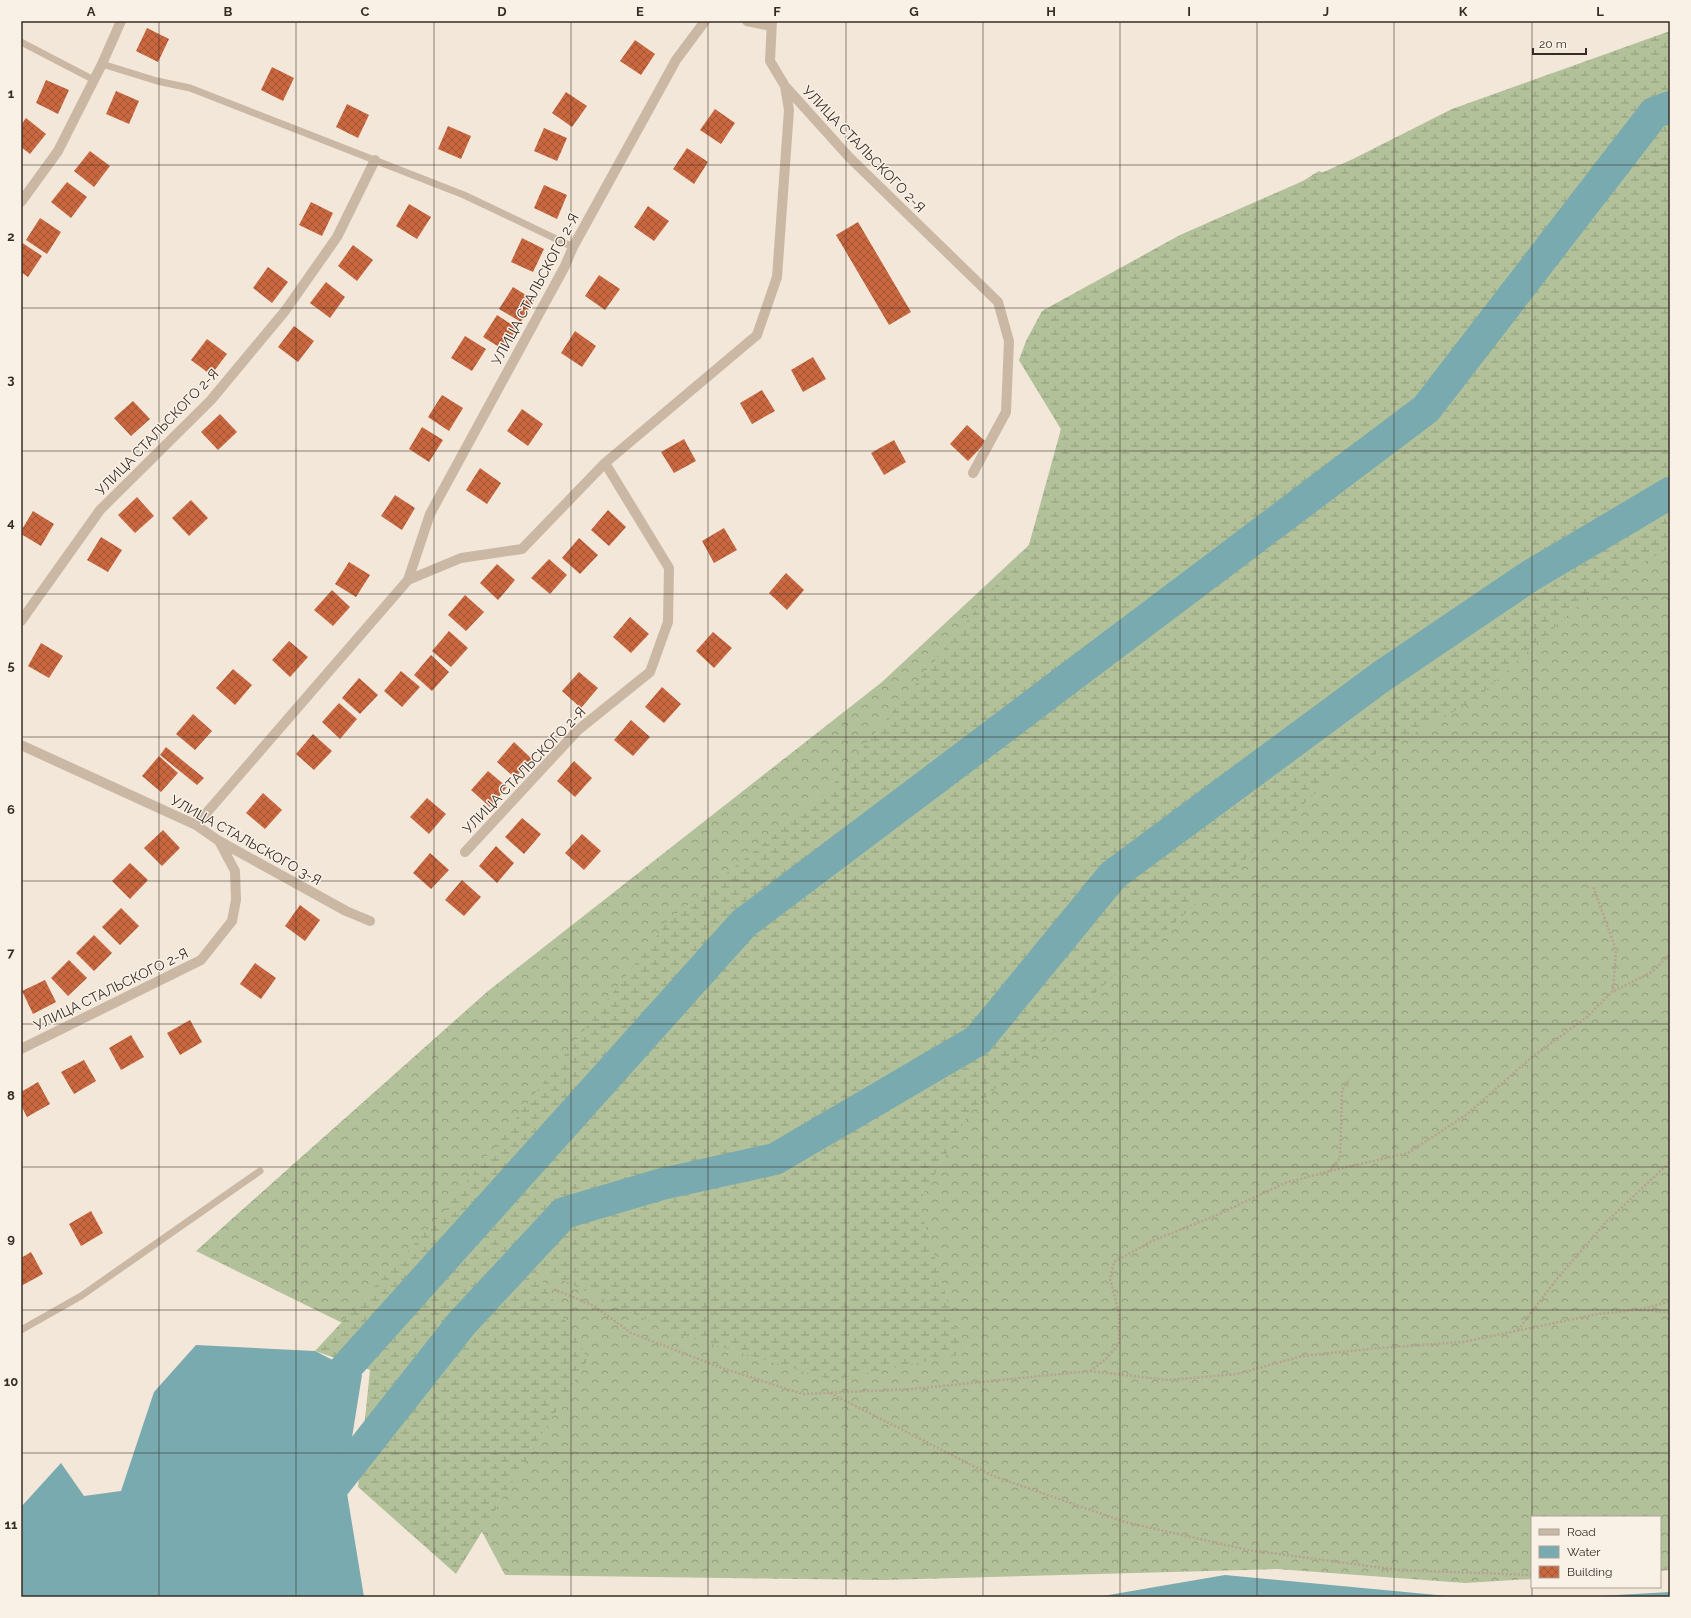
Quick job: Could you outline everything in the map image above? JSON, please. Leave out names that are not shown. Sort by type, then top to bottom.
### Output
[{"type":"street","points":[[21,202],[58,151],[102,64],[121,21]]},
{"type":"street","name":"УЛИЦА СТАЛЬСКОГО 2-Я","points":[[196,825],[408,580],[430,514],[565,266],[573,247],[676,60],[705,21]]},
{"type":"street","points":[[748,21],[772,23],[770,61],[785,86]]},
{"type":"street","name":"УЛИЦА СТАЛЬСКОГО 2-Я","points":[[408,580],[461,558],[522,549],[605,463],[757,335],[776,277],[788,110],[785,86]]},
{"type":"street","name":"УЛИЦА СТАЛЬСКОГО 2-Я","points":[[785,86],[850,157],[998,302],[1009,341],[1006,412],[973,473]]},
{"type":"street","name":"УЛИЦА СТАЛЬСКОГО 2-Я","points":[[21,621],[100,510],[211,400],[284,312],[337,237],[375,160]]},
{"type":"street","name":"УЛИЦА СТАЛЬСКОГО 2-Я","points":[[465,852],[578,730],[650,672],[668,622],[669,568],[605,463]]},
{"type":"street","name":"УЛИЦА СТАЛЬСКОГО 3-Я","points":[[21,744],[196,825],[219,841],[346,911],[370,921]]},
{"type":"street","name":"УЛИЦА СТАЛЬСКОГО 2-Я","points":[[21,1049],[201,960],[232,920],[236,900],[234,871],[219,841]]},
{"type":"lane","points":[[21,42],[94,80]]},
{"type":"lane","points":[[102,64],[157,81],[190,88],[464,195],[573,247]]},
{"type":"lane","points":[[21,1330],[81,1296],[260,1171]]},
{"type":"path","points":[[1593,886],[1616,950],[1613,991]]},
{"type":"path","points":[[1090,1371],[1106,1359],[1119,1344],[1118,1313],[1110,1280],[1114,1262],[1152,1241],[1217,1215],[1285,1183],[1408,1153],[1466,1115],[1532,1057],[1586,1017],[1613,991],[1652,972],[1670,954]]},
{"type":"path","points":[[1330,1171],[1340,1158],[1342,1090],[1350,1080]]},
{"type":"path","points":[[1518,1331],[1556,1280],[1606,1222],[1670,1162]]},
{"type":"path","points":[[554,1289],[594,1306],[631,1333],[715,1366],[803,1394],[912,1389],[1090,1371],[1168,1380],[1237,1374],[1302,1356],[1379,1348],[1463,1342],[1598,1314],[1637,1310],[1670,1302]]},
{"type":"path","points":[[1637,1310],[1670,1312]]},
{"type":"path","points":[[829,1392],[993,1476],[1125,1522],[1248,1550],[1399,1570],[1531,1575]]},
{"type":"green space","points":[[1670,31],[1670,547],[1591,594],[1475,700],[1330,779],[1221,882],[1087,1000],[968,1115],[919,1203],[963,1354],[832,1380],[674,1333],[533,1266],[588,1359],[456,1574],[358,1487],[370,1370],[315,1351],[442,1214],[669,920],[825,794],[1029,545],[1061,429],[1019,360],[1026,341],[1042,311],[1180,235],[1353,159],[1452,109]]},
{"type":"green space","points":[[1670,148],[1670,1570],[1661,1571],[1661,1516],[1531,1516],[1531,1579],[1465,1583],[1277,1569],[883,1580],[505,1575],[381,1342],[196,1251],[488,991],[882,682],[1029,545],[1053,466],[1061,429],[1019,360],[1319,171],[1452,237]]},
{"type":"water","points":[[196,1345],[315,1351],[362,1375],[345,1481],[364,1597],[21,1597],[21,1507],[61,1463],[84,1496],[121,1491],[154,1392]]},
{"type":"water","points":[[1225,1575],[1458,1597],[1097,1597]]},
{"type":"water","points":[[1670,1592],[1670,1597],[1582,1597]]},
{"type":"building","points":[[147,28],[169,39],[158,62],[136,51]]},
{"type":"building","points":[[635,40],[655,54],[641,75],[620,61]]},
{"type":"building","points":[[272,67],[294,78],[283,101],[261,90]]},
{"type":"building","points":[[46,80],[69,90],[58,114],[36,103]]},
{"type":"building","points":[[116,91],[139,101],[129,124],[106,114]]},
{"type":"building","points":[[566,92],[587,106],[572,127],[552,113]]},
{"type":"building","points":[[347,104],[369,115],[358,138],[336,127]]},
{"type":"building","points":[[715,109],[735,123],[721,144],[700,130]]},
{"type":"building","points":[[26,118],[46,134],[30,154],[21,147],[21,125]]},
{"type":"building","points":[[448,126],[471,136],[461,159],[438,149]]},
{"type":"building","points":[[544,128],[567,138],[557,161],[534,151]]},
{"type":"building","points":[[687,148],[708,162],[694,184],[673,169]]},
{"type":"building","points":[[90,151],[110,166],[94,187],[74,171]]},
{"type":"building","points":[[67,182],[87,197],[71,218],[51,202]]},
{"type":"building","points":[[544,185],[567,195],[557,219],[534,208]]},
{"type":"building","points":[[311,202],[333,213],[322,236],[299,225]]},
{"type":"building","points":[[409,204],[431,217],[417,239],[396,226]]},
{"type":"building","points":[[648,206],[669,221],[654,241],[634,227]]},
{"type":"building","points":[[40,218],[61,232],[47,254],[26,240]]},
{"type":"building","points":[[858,222],[911,312],[889,325],[836,235]]},
{"type":"building","points":[[522,238],[544,249],[533,272],[511,262]]},
{"type":"building","points":[[21,242],[42,256],[28,277],[21,272]]},
{"type":"building","points":[[353,245],[373,260],[357,281],[338,266]]},
{"type":"building","points":[[268,267],[288,282],[272,303],[253,288]]},
{"type":"building","points":[[599,275],[620,289],[605,310],[585,296]]},
{"type":"building","points":[[326,282],[345,297],[330,318],[310,303]]},
{"type":"building","points":[[513,287],[534,300],[521,322],[499,309]]},
{"type":"building","points":[[497,315],[517,328],[504,350],[483,337]]},
{"type":"building","points":[[294,326],[314,341],[298,362],[278,347]]},
{"type":"building","points":[[575,331],[596,346],[582,367],[561,353]]},
{"type":"building","points":[[465,336],[486,349],[472,371],[451,358]]},
{"type":"building","points":[[207,339],[227,354],[211,375],[191,360]]},
{"type":"building","points":[[813,357],[826,379],[803,392],[791,370]]},
{"type":"building","points":[[762,390],[775,411],[752,424],[740,403]]},
{"type":"building","points":[[442,395],[463,408],[449,431],[428,417]]},
{"type":"building","points":[[133,401],[150,419],[131,436],[114,418]]},
{"type":"building","points":[[522,409],[543,424],[528,446],[507,431]]},
{"type":"building","points":[[220,414],[237,432],[218,450],[201,432]]},
{"type":"building","points":[[967,425],[986,442],[968,461],[950,444]]},
{"type":"building","points":[[422,427],[443,440],[429,462],[409,449]]},
{"type":"building","points":[[684,439],[696,461],[674,473],[661,452]]},
{"type":"building","points":[[894,440],[906,462],[884,475],[871,453]]},
{"type":"building","points":[[480,468],[501,483],[487,504],[466,490]]},
{"type":"building","points":[[395,495],[415,508],[402,530],[381,516]]},
{"type":"building","points":[[137,497],[154,516],[135,533],[118,515]]},
{"type":"building","points":[[191,500],[208,518],[189,536],[172,518]]},
{"type":"building","points":[[608,510],[626,527],[609,546],[591,530]]},
{"type":"building","points":[[33,511],[54,524],[41,546],[21,534],[21,531]]},
{"type":"building","points":[[724,528],[737,550],[714,563],[702,541]]},
{"type":"building","points":[[101,537],[122,550],[108,572],[87,560]]},
{"type":"building","points":[[579,538],[598,555],[580,574],[562,558]]},
{"type":"building","points":[[549,559],[567,575],[550,594],[531,578]]},
{"type":"building","points":[[349,562],[370,575],[356,597],[335,584]]},
{"type":"building","points":[[497,564],[515,580],[498,600],[480,583]]},
{"type":"building","points":[[786,573],[804,590],[787,610],[769,593]]},
{"type":"building","points":[[332,590],[350,607],[333,626],[314,610]]},
{"type":"building","points":[[465,595],[484,612],[466,631],[448,615]]},
{"type":"building","points":[[630,617],[649,634],[631,653],[613,637]]},
{"type":"building","points":[[449,631],[468,648],[451,667],[432,651]]},
{"type":"building","points":[[713,632],[732,648],[714,668],[696,651]]},
{"type":"building","points":[[289,641],[308,657],[290,677],[272,660]]},
{"type":"building","points":[[41,643],[63,656],[49,678],[28,666]]},
{"type":"building","points":[[431,655],[449,672],[432,691],[414,675]]},
{"type":"building","points":[[233,669],[252,685],[235,705],[216,688]]},
{"type":"building","points":[[401,671],[420,687],[402,707],[384,691]]},
{"type":"building","points":[[579,672],[598,688],[581,708],[562,691]]},
{"type":"building","points":[[359,678],[378,695],[360,714],[342,698]]},
{"type":"building","points":[[662,687],[681,704],[664,723],[645,707]]},
{"type":"building","points":[[339,703],[357,719],[340,739],[322,722]]},
{"type":"building","points":[[193,714],[212,731],[195,750],[176,734]]},
{"type":"building","points":[[631,720],[650,737],[633,756],[614,740]]},
{"type":"building","points":[[313,734],[332,751],[314,770],[296,754]]},
{"type":"building","points":[[514,742],[532,759],[515,778],[497,762]]},
{"type":"building","points":[[166,747],[204,778],[197,785],[160,755]]},
{"type":"building","points":[[159,756],[178,773],[161,792],[142,776]]},
{"type":"building","points":[[574,761],[592,778],[575,797],[557,781]]},
{"type":"building","points":[[488,771],[507,787],[490,807],[471,790]]},
{"type":"building","points":[[263,793],[282,810],[265,829],[246,813]]},
{"type":"building","points":[[427,798],[446,814],[429,834],[410,817]]},
{"type":"building","points":[[522,818],[541,834],[524,854],[505,837]]},
{"type":"building","points":[[163,830],[180,848],[162,866],[144,848]]},
{"type":"building","points":[[582,834],[601,851],[584,870],[565,853]]},
{"type":"building","points":[[496,846],[514,863],[497,883],[479,866]]},
{"type":"building","points":[[430,853],[449,870],[431,889],[413,873]]},
{"type":"building","points":[[130,863],[148,880],[130,899],[112,881]]},
{"type":"building","points":[[462,880],[481,897],[464,916],[445,900]]},
{"type":"building","points":[[300,905],[320,920],[305,941],[285,926]]},
{"type":"building","points":[[121,908],[139,926],[120,945],[102,927]]},
{"type":"building","points":[[94,935],[112,953],[94,971],[76,953]]},
{"type":"building","points":[[69,960],[87,978],[68,996],[51,978]]},
{"type":"building","points":[[255,963],[276,978],[261,999],[240,984]]},
{"type":"building","points":[[45,980],[56,1002],[33,1014],[22,991]]},
{"type":"building","points":[[190,1020],[202,1042],[180,1055],[167,1033]]},
{"type":"building","points":[[131,1035],[144,1057],[121,1070],[109,1048]]},
{"type":"building","points":[[84,1060],[96,1081],[74,1094],[61,1072]]},
{"type":"building","points":[[38,1082],[50,1104],[27,1117],[21,1105],[21,1092]]},
{"type":"building","points":[[91,1211],[103,1233],[81,1246],[69,1224]]},
{"type":"building","points":[[31,1252],[43,1274],[21,1286],[21,1258]]},
{"type":"waterway","points":[[318,1399],[744,923],[1426,409],[1654,113],[1670,107]]},
{"type":"waterway","points":[[321,1502],[462,1323],[564,1213],[662,1184],[775,1159],[978,1040],[1113,875],[1382,676],[1530,576],[1670,493]]}]
